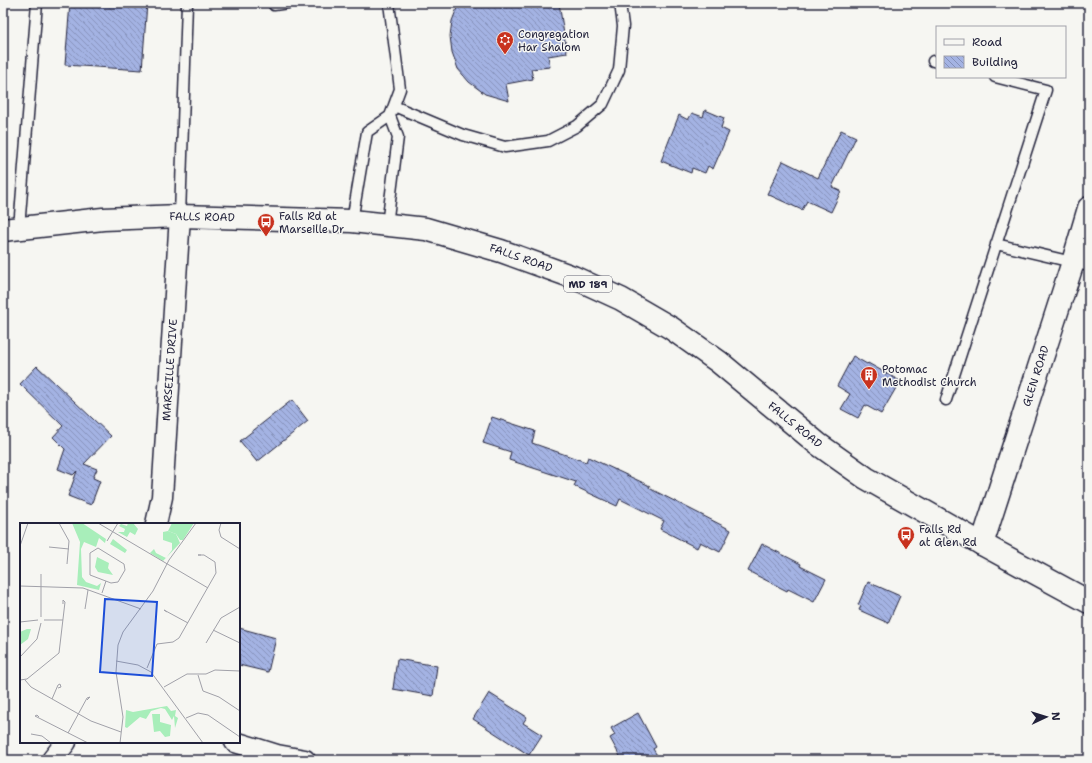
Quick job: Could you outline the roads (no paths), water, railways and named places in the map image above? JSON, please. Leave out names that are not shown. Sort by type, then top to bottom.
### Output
[{"type":"main road","name":"GLEN ROAD","points":[[982,544],[1081,264],[1089,208]]},
{"type":"main road","name":"FALLS ROAD","points":[[11,229],[103,219],[180,216],[352,221],[426,229],[501,251],[572,277],[620,299],[670,328],[719,362],[818,444],[866,478],[982,544],[1089,602]]},
{"type":"street","name":"MARSEILLE DRIVE","points":[[156,523],[162,497],[180,216]]},
{"type":"street","points":[[52,760],[65,743]]},
{"type":"street","points":[[238,743],[277,755],[305,760]]},
{"type":"lane","points":[[11,229],[36,3]]},
{"type":"lane","points":[[180,216],[187,3]]},
{"type":"lane","points":[[273,3],[274,5],[288,3]]},
{"type":"lane","points":[[352,221],[367,132],[390,116],[400,89],[389,3]]},
{"type":"lane","points":[[394,106],[463,135],[505,147],[548,141],[577,126],[603,104],[619,70],[623,26],[620,3]]},
{"type":"lane","points":[[946,400],[1046,90],[998,78]]},
{"type":"lane","points":[[387,225],[398,137],[390,116]]},
{"type":"lane","points":[[996,244],[1081,264]]},
{"type":"place","name":"Congregation Har Shalom","points":[[505,55]]},
{"type":"place","name":"Falls Rd at Marseille Dr","points":[[266,237]]},
{"type":"place","name":"Potomac Methodist Church","points":[[869,390]]},
{"type":"place","name":"Falls Rd at Glen Rd","points":[[906,550]]}]
